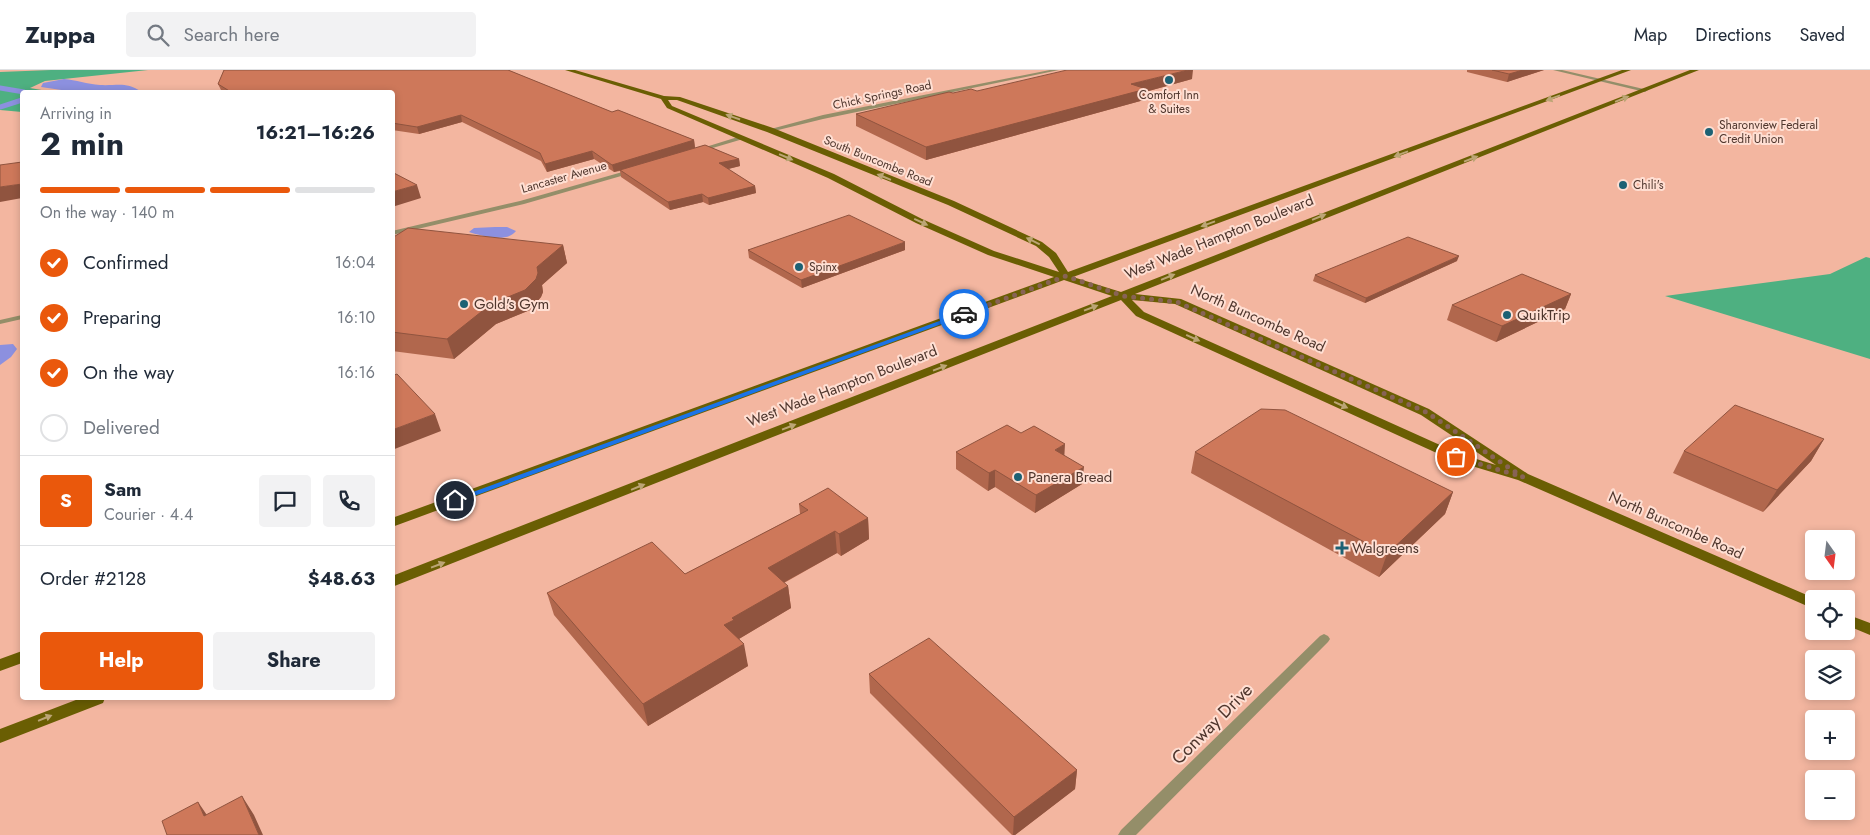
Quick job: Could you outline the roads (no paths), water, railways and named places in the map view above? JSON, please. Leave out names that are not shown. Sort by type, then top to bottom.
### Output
[{"type":"main road","name":"South Buncombe Road","points":[[568,70],[664,98],[678,98],[770,130],[951,203],[1039,244],[1053,255],[1066,276]]},
{"type":"main road","name":"West Wade Hampton Boulevard","points":[[395,522],[1628,70]]},
{"type":"main road","name":"West Wade Hampton Boulevard","points":[[395,581],[1696,70]]},
{"type":"main road","name":"South Buncombe Road","points":[[664,98],[669,107],[831,176],[919,221],[990,253],[1123,296]]},
{"type":"main road","name":"North Buncombe Road","points":[[1123,296],[1140,314],[1456,457],[1523,477],[1805,600]]},
{"type":"main road","name":"North Buncombe Road","points":[[1123,296],[1177,302],[1361,382],[1426,412],[1523,477]]},
{"type":"main road","points":[[1855,623],[1870,629]]},
{"type":"main road","points":[[0,665],[20,658]]},
{"type":"main road","points":[[0,736],[92,700]]},
{"type":"street","name":"Chick Springs Road","points":[[770,130],[823,117],[1056,70]]},
{"type":"street","points":[[1555,70],[1644,90]]},
{"type":"street","points":[[695,152],[741,138]]},
{"type":"street","name":"Lancaster Avenue","points":[[395,232],[522,203],[643,167]]},
{"type":"street","points":[[0,322],[20,317]]},
{"type":"street","name":"Conway Drive","points":[[1126,835],[1324,639]]},
{"type":"water","points":[[64,79],[100,85],[126,85],[138,90],[61,90],[41,87],[43,83]]},
{"type":"water","points":[[507,227],[516,231],[512,235],[501,238],[487,237],[469,232],[474,228]]},
{"type":"water","points":[[13,344],[17,349],[11,357],[0,365],[0,345]]},
{"type":"waterway","points":[[0,88],[20,91]]},
{"type":"waterway","points":[[0,107],[20,101]]},
{"type":"place","name":"Comfort Inn & Suites","points":[[1169,80]]},
{"type":"place","name":"Sharonview Federal Credit Union","points":[[1709,132]]},
{"type":"place","name":"Chili's","points":[[1623,185]]},
{"type":"place","name":"Spinx","points":[[799,267]]},
{"type":"place","name":"Gold's Gym","points":[[464,304]]},
{"type":"place","name":"QuikTrip","points":[[1507,315]]},
{"type":"place","name":"Panera Bread","points":[[1018,477]]},
{"type":"place","name":"Walgreens","points":[[1342,548]]}]
